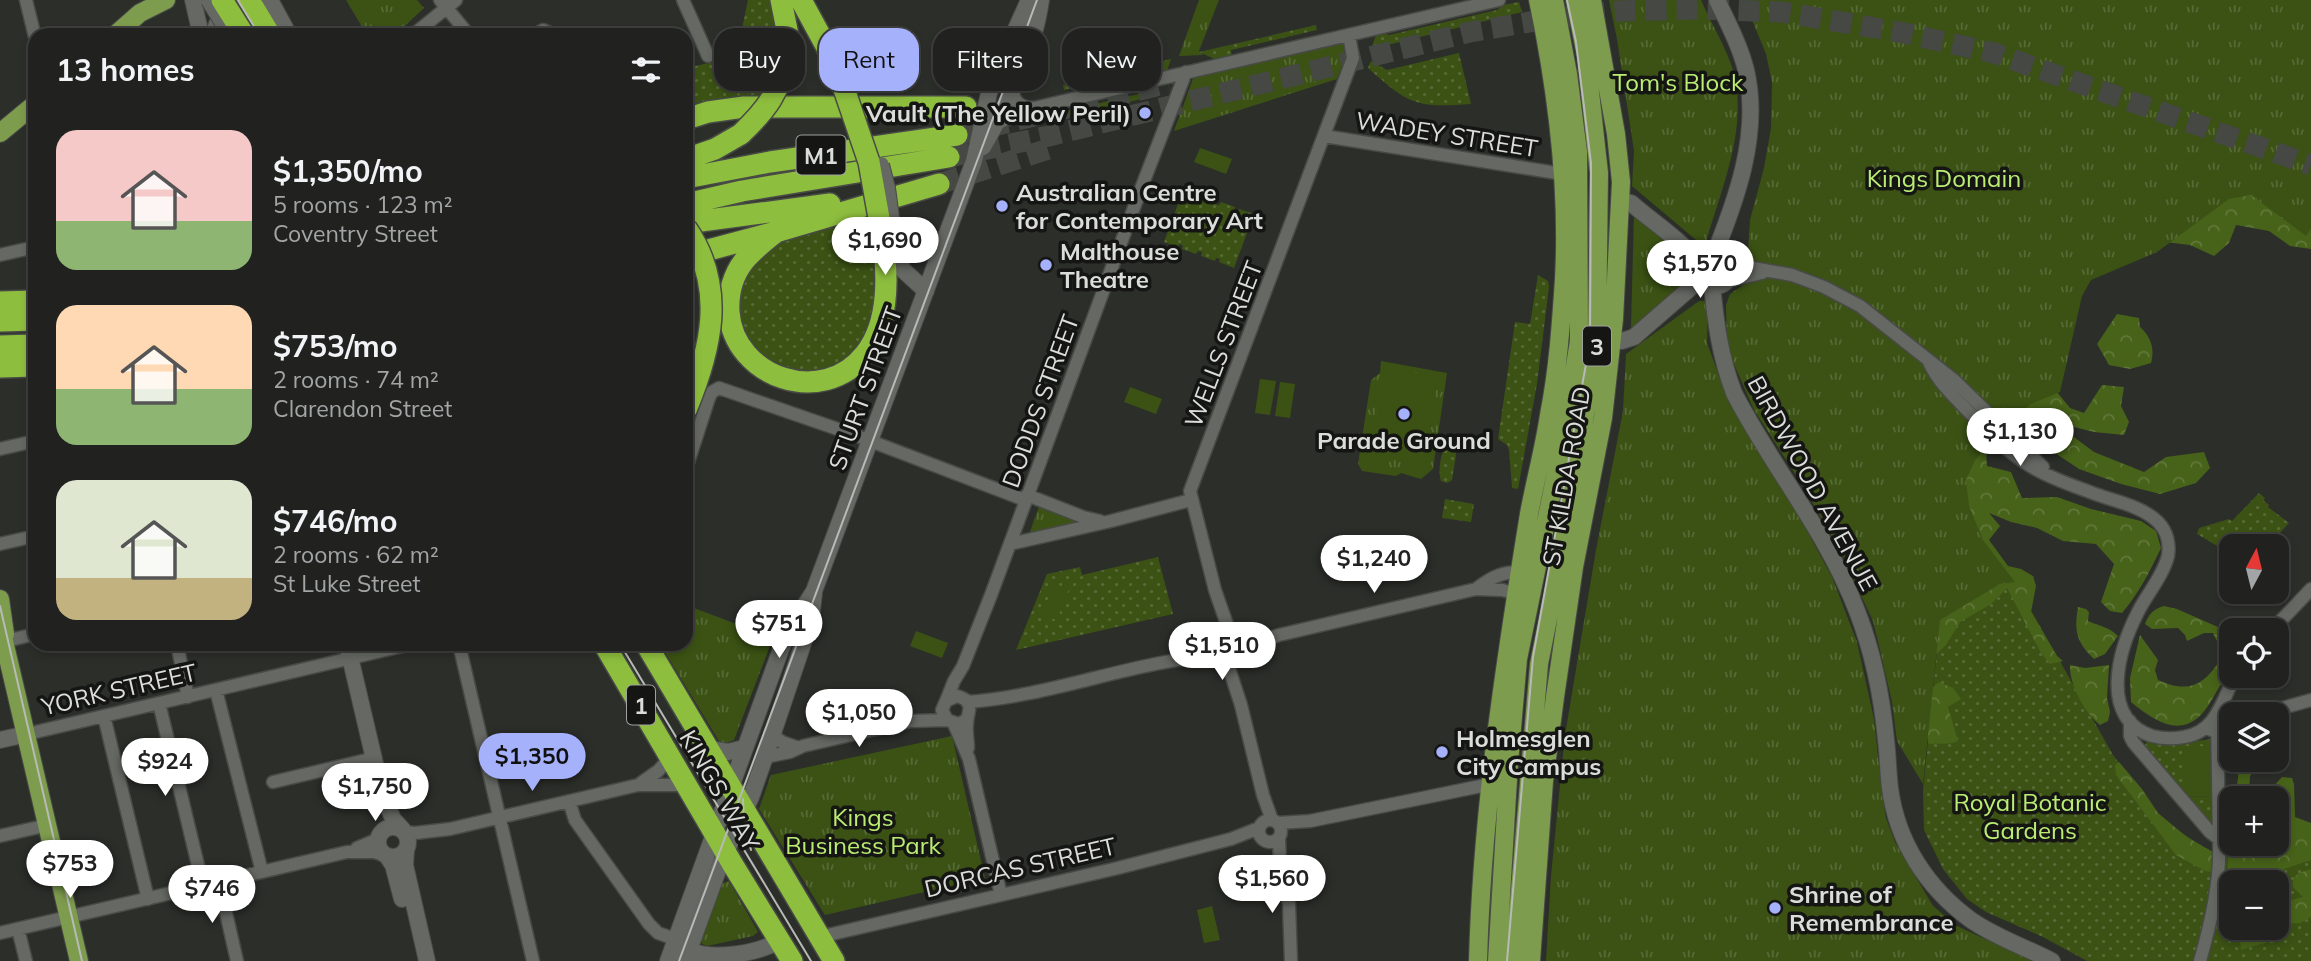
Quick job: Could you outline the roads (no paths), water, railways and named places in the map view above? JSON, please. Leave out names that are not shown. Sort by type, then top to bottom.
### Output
[{"type":"highway","points":[[222,0],[240,28]]},
{"type":"highway","points":[[250,0],[266,28]]},
{"type":"highway","points":[[693,157],[715,149],[741,134],[772,100],[783,75],[787,57],[788,35],[781,0]]},
{"type":"highway","points":[[801,0],[819,33]]},
{"type":"highway","points":[[814,0],[830,28]]},
{"type":"highway","points":[[776,232],[752,251],[736,274],[730,299],[731,325],[739,345],[756,364],[783,380],[823,380],[841,374],[859,361],[872,345],[879,326],[884,304],[888,234],[850,91]]},
{"type":"highway","points":[[693,225],[820,206],[857,196],[874,188],[880,180],[881,165],[852,91]]},
{"type":"highway","points":[[693,117],[744,107],[966,107]]},
{"type":"highway","name":"M1","points":[[693,177],[770,162],[957,135]]},
{"type":"highway","name":"M1","points":[[693,202],[755,189],[949,157]]},
{"type":"highway","points":[[693,254],[939,184]]},
{"type":"highway","points":[[693,242],[703,264],[711,314],[704,365],[693,392]]},
{"type":"highway","points":[[0,302],[28,301]]},
{"type":"highway","points":[[0,321],[28,320]]},
{"type":"highway","points":[[0,346],[28,345]]},
{"type":"highway","points":[[0,367],[28,366]]},
{"type":"highway","name":"KINGS WAY","points":[[608,651],[792,961]]},
{"type":"highway","name":"KINGS WAY","points":[[650,651],[834,961]]},
{"type":"main road","points":[[122,28],[144,7],[159,6],[166,0]]},
{"type":"main road","name":"ST KILDA ROAD","points":[[1527,573],[1564,434],[1579,341],[1571,174],[1538,0]]},
{"type":"main road","name":"ST KILDA ROAD","points":[[1478,961],[1499,782],[1518,659],[1523,595],[1558,362],[1573,107],[1554,0]]},
{"type":"main road","name":"ST KILDA ROAD","points":[[1514,961],[1537,780],[1603,418],[1605,340],[1599,173],[1586,56],[1575,0]]},
{"type":"main road","name":"ST KILDA ROAD","points":[[1592,0],[1616,134],[1621,201],[1605,340]]},
{"type":"main road","points":[[0,133],[28,109]]},
{"type":"main road","points":[[1599,173],[1618,227]]},
{"type":"main road","points":[[1579,341],[1605,340]]},
{"type":"main road","points":[[0,599],[3,633],[79,961]]},
{"type":"main road","points":[[1499,782],[1537,780]]},
{"type":"main road","name":"ST KILDA ROAD","points":[[1531,961],[1537,780]]},
{"type":"main road","name":"ST KILDA ROAD","points":[[1497,961],[1499,782]]},
{"type":"street","points":[[26,0],[33,28]]},
{"type":"street","points":[[193,0],[199,28]]},
{"type":"street","points":[[209,0],[225,26],[230,28]]},
{"type":"street","points":[[215,28],[235,0]]},
{"type":"street","points":[[270,0],[285,28]]},
{"type":"street","points":[[683,0],[708,56]]},
{"type":"street","name":"STURT STREET","points":[[668,961],[730,785],[791,626],[814,591],[974,161],[989,93],[1029,0]]},
{"type":"street","name":"STURT STREET","points":[[1035,28],[1041,0]]},
{"type":"street","points":[[1161,79],[1499,0]]},
{"type":"street","name":"BIRDWOOD AVENUE","points":[[1717,0],[1746,69],[1751,111],[1750,137],[1715,273],[1715,327],[1726,372],[1755,431],[1811,519],[1857,610],[1881,701],[1894,808],[1908,849],[1924,875],[1952,905],[1967,916],[2052,961]]},
{"type":"street","points":[[420,28],[447,3],[463,28]]},
{"type":"street","name":"WELLS STREET","points":[[1291,961],[1289,904],[1215,590],[1191,500],[1192,486],[1353,58],[1349,35]]},
{"type":"street","name":"DODDS STREET","points":[[945,703],[963,666],[1010,544],[1186,72]]},
{"type":"street","points":[[1161,83],[1170,90],[1173,100],[1171,111]]},
{"type":"street","name":"STURT STREET","points":[[974,161],[1011,91]]},
{"type":"street","points":[[1013,91],[1013,97],[1024,107],[1055,105]]},
{"type":"street","points":[[994,127],[1004,120],[1112,91]]},
{"type":"street","name":"WADEY STREET","points":[[1324,136],[1571,174]]},
{"type":"street","points":[[881,165],[887,188],[888,234],[902,269],[926,291]]},
{"type":"street","points":[[1621,201],[1632,203],[1695,260],[1715,273],[1780,272],[1824,287],[1860,306],[1929,362],[1941,382],[1994,438],[2034,468],[2135,508],[2155,520],[2164,529],[2168,543],[2165,565],[2133,623],[2120,664],[2118,697],[2130,721],[2143,732],[2164,738],[2197,733],[2217,721]]},
{"type":"street","points":[[0,256],[28,249]]},
{"type":"street","points":[[1605,340],[1622,341],[1634,337],[1715,273]]},
{"type":"street","points":[[693,447],[709,398],[712,392],[719,388],[1083,517],[1111,521]]},
{"type":"street","points":[[0,449],[28,443]]},
{"type":"street","points":[[1010,544],[1191,500]]},
{"type":"street","points":[[0,544],[28,538]]},
{"type":"street","points":[[1476,589],[1494,576],[1511,571],[1527,573]]},
{"type":"street","points":[[765,757],[911,721],[961,713],[1007,698],[1476,589],[1494,589],[1523,595]]},
{"type":"street","points":[[2283,618],[2311,589]]},
{"type":"street","name":"STURT STREET","points":[[687,956],[725,852],[745,811],[765,757],[811,620],[814,591]]},
{"type":"street","points":[[3,633],[28,635]]},
{"type":"street","points":[[178,651],[188,697]]},
{"type":"street","points":[[349,651],[383,793],[393,819],[408,839],[405,862],[427,961]]},
{"type":"street","name":"YORK STREET","points":[[0,740],[216,690],[349,651]]},
{"type":"street","points":[[461,651],[533,961]]},
{"type":"street","name":"DODDS STREET","points":[[963,666],[961,713],[968,759],[1001,895]]},
{"type":"street","points":[[2219,839],[2217,721],[2230,688]]},
{"type":"street","points":[[216,690],[262,872]]},
{"type":"street","points":[[911,721],[953,697],[961,713]]},
{"type":"street","points":[[2289,704],[2311,700]]},
{"type":"street","points":[[159,703],[203,886]]},
{"type":"street","points":[[945,703],[943,714],[961,713]]},
{"type":"street","points":[[104,716],[148,899]]},
{"type":"street","points":[[2130,721],[2130,736],[2133,742],[2219,839]]},
{"type":"street","points":[[772,735],[799,748]]},
{"type":"street","points":[[710,749],[728,752],[744,748]]},
{"type":"street","points":[[638,785],[658,771],[671,757]]},
{"type":"street","points":[[273,782],[374,758]]},
{"type":"street","name":"DORCAS STREET","points":[[819,937],[1231,839],[1499,782]]},
{"type":"street","points":[[347,852],[369,851],[396,857],[417,840],[450,829],[638,785],[687,785]]},
{"type":"street","points":[[383,793],[384,822],[379,846],[394,867],[417,961]]},
{"type":"street","points":[[569,802],[575,820],[649,924],[658,933],[675,939]]},
{"type":"street","points":[[0,836],[48,825]]},
{"type":"street","points":[[0,933],[347,852],[374,841],[390,827],[415,833],[450,829]]},
{"type":"street","points":[[2200,961],[2216,894],[2220,856]]},
{"type":"street","points":[[219,882],[237,961]]},
{"type":"street","points":[[18,929],[26,961]]},
{"type":"street","points":[[687,956],[718,961],[744,958],[779,941]]},
{"type":"tunnel","points":[[949,157],[1049,136],[1470,32],[1619,11],[1699,9],[1782,12],[1904,33],[1994,53],[2311,165]]},
{"type":"tunnel","points":[[957,135],[1168,83]]},
{"type":"tunnel","points":[[939,184],[1055,147]]},
{"type":"tram line","points":[[238,0],[255,28]]},
{"type":"tram line","points":[[679,961],[1037,0]]},
{"type":"tram line","points":[[1507,961],[1533,657],[1590,342],[1591,163],[1576,42],[1567,0]]},
{"type":"tram line","points":[[0,606],[82,961]]},
{"type":"tram line","points":[[624,651],[811,961]]},
{"type":"tram line","points":[[743,799],[744,823],[751,850]]},
{"type":"place","name":"Vault (The Yellow Peril)","points":[[1145,113]]},
{"type":"place","name":"Australian Centre for Contemporary Art","points":[[1002,206]]},
{"type":"place","name":"Malthouse Theatre","points":[[1046,265]]},
{"type":"place","name":"Parade Ground","points":[[1404,414]]},
{"type":"place","name":"Holmesglen City Campus","points":[[1442,752]]},
{"type":"place","name":"Shrine of Remembrance","points":[[1775,908]]},
{"type":"park label","name":"Tom's Block","points":[[1678,82]]},
{"type":"park label","name":"Kings Domain","points":[[1944,178]]},
{"type":"park label","name":"Royal Botanic Gardens","points":[[2030,816]]},
{"type":"park label","name":"Kings Business Park","points":[[863,831]]}]
